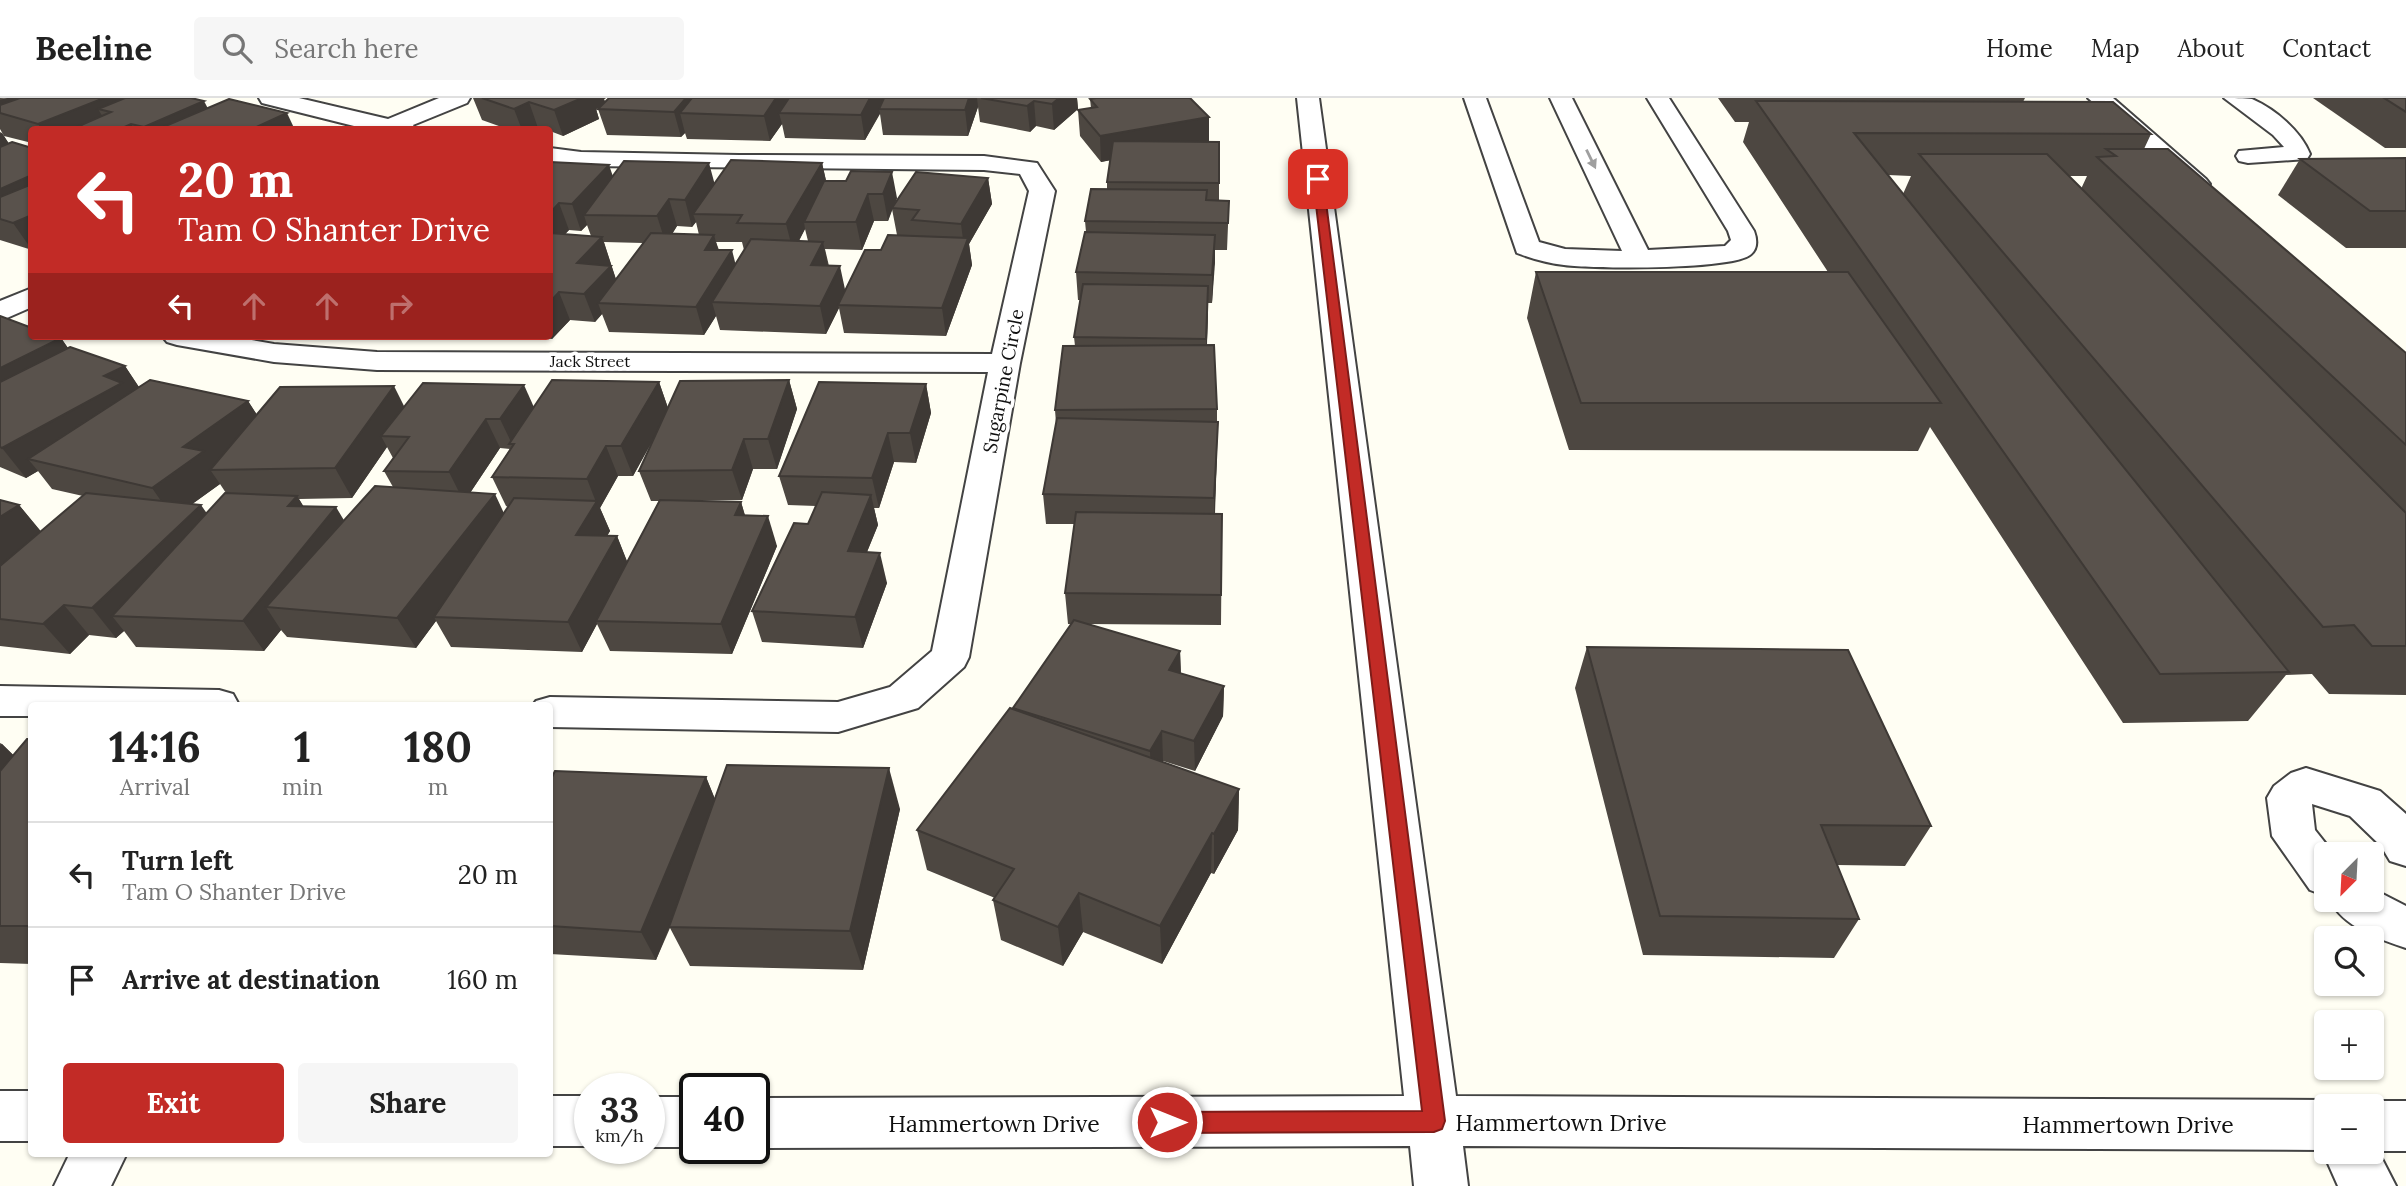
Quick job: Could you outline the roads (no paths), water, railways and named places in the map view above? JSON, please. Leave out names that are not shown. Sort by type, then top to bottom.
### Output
[{"type":"street","points":[[270,98],[384,126]]},
{"type":"street","points":[[396,126],[459,98]]},
{"type":"street","points":[[1308,98],[1441,1186]]},
{"type":"street","points":[[1475,98],[1527,247],[1535,253],[1553,257],[1638,257],[1730,254],[1741,249],[1744,240],[1741,231],[1658,98]]},
{"type":"street","points":[[1561,98],[1638,257]]},
{"type":"street","points":[[2099,98],[2211,196]]},
{"type":"street","points":[[2235,98],[2290,137],[2298,154],[2248,156]]},
{"type":"street","name":"Sugarpine Circle","points":[[553,155],[581,159],[726,162],[984,163],[1028,168],[1042,191],[1005,363],[950,657],[904,698],[838,717],[553,712]]},
{"type":"street","points":[[0,281],[28,289]]},
{"type":"street","points":[[0,312],[28,298]]},
{"type":"street","name":"Jack Street","points":[[200,340],[274,353],[377,361],[1005,363]]},
{"type":"street","points":[[0,701],[55,702]]},
{"type":"street","points":[[2314,862],[2294,836],[2289,798],[2306,785],[2365,803],[2397,833],[2406,848]]},
{"type":"street","points":[[2372,912],[2406,928]]},
{"type":"street","points":[[0,1116],[28,1116]]},
{"type":"street","points":[[553,1121],[574,1121]]},
{"type":"street","name":"Hammertown Drive","points":[[770,1123],[1434,1121],[2314,1125]]},
{"type":"street","points":[[2384,1126],[2406,1126]]},
{"type":"street","points":[[81,1186],[98,1157]]},
{"type":"street","points":[[2355,1164],[2369,1186]]}]
